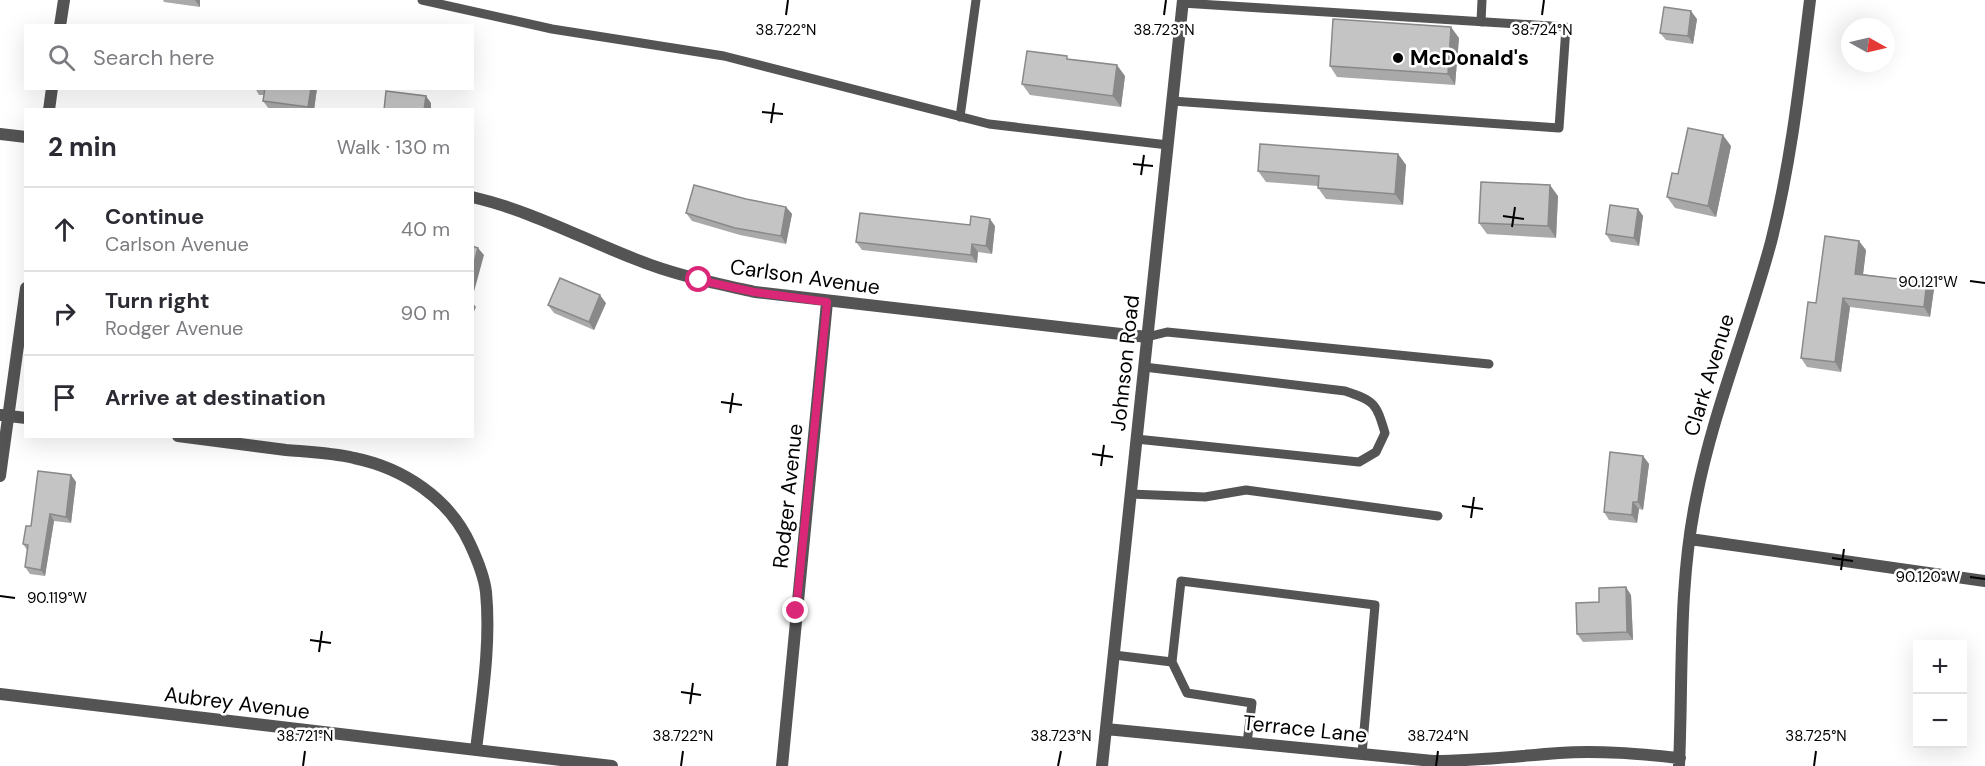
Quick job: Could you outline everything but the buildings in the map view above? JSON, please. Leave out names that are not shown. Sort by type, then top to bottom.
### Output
[{"type":"street","points":[[60,24],[64,0]]},
{"type":"street","name":"Clark Avenue","points":[[1679,762],[1684,594],[1695,500],[1710,434],[1771,243],[1785,181],[1810,0]]},
{"type":"street","name":"Johnson Road","points":[[1102,766],[1182,1]]},
{"type":"street","points":[[49,108],[52,90]]},
{"type":"street","points":[[0,134],[24,137]]},
{"type":"street","name":"Carlson Avenue","points":[[474,198],[544,220],[637,260],[699,280],[754,292],[1147,337]]},
{"type":"street","points":[[0,476],[4,416],[24,300]]},
{"type":"street","name":"Rodger Avenue","points":[[782,766],[827,302]]},
{"type":"street","points":[[4,416],[24,418]]},
{"type":"street","points":[[194,438],[353,458],[385,466],[409,478],[431,494],[450,513],[466,535],[480,566],[486,590],[488,635],[477,750]]},
{"type":"street","points":[[1690,539],[1985,581]]},
{"type":"street","name":"Aubrey Avenue","points":[[0,694],[612,766]]},
{"type":"street","name":"Terrace Lane","points":[[1106,729],[1433,761],[1476,761],[1561,753],[1623,753],[1679,762]]},
{"type":"lane","points":[[422,0],[552,29],[724,56],[989,124],[1168,145]]},
{"type":"lane","points":[[960,117],[976,0]]},
{"type":"lane","points":[[1481,22],[1482,0]]},
{"type":"lane","points":[[1172,101],[1559,128],[1566,27],[1182,1]]},
{"type":"lane","points":[[1147,337],[1167,332],[1489,364]]},
{"type":"lane","points":[[1136,439],[1359,462],[1376,452],[1385,433],[1378,410],[1366,398],[1345,391],[1144,367]]},
{"type":"lane","points":[[1130,494],[1205,497],[1246,490],[1438,516]]},
{"type":"lane","points":[[1248,743],[1252,702],[1186,693],[1172,662],[1181,581],[1375,605],[1362,754]]},
{"type":"lane","points":[[1114,655],[1172,662]]},
{"type":"place","name":"McDonald's","points":[[1398,58]]},
{"type":"route","points":[[699,280],[754,292],[827,302],[796,611]]}]
